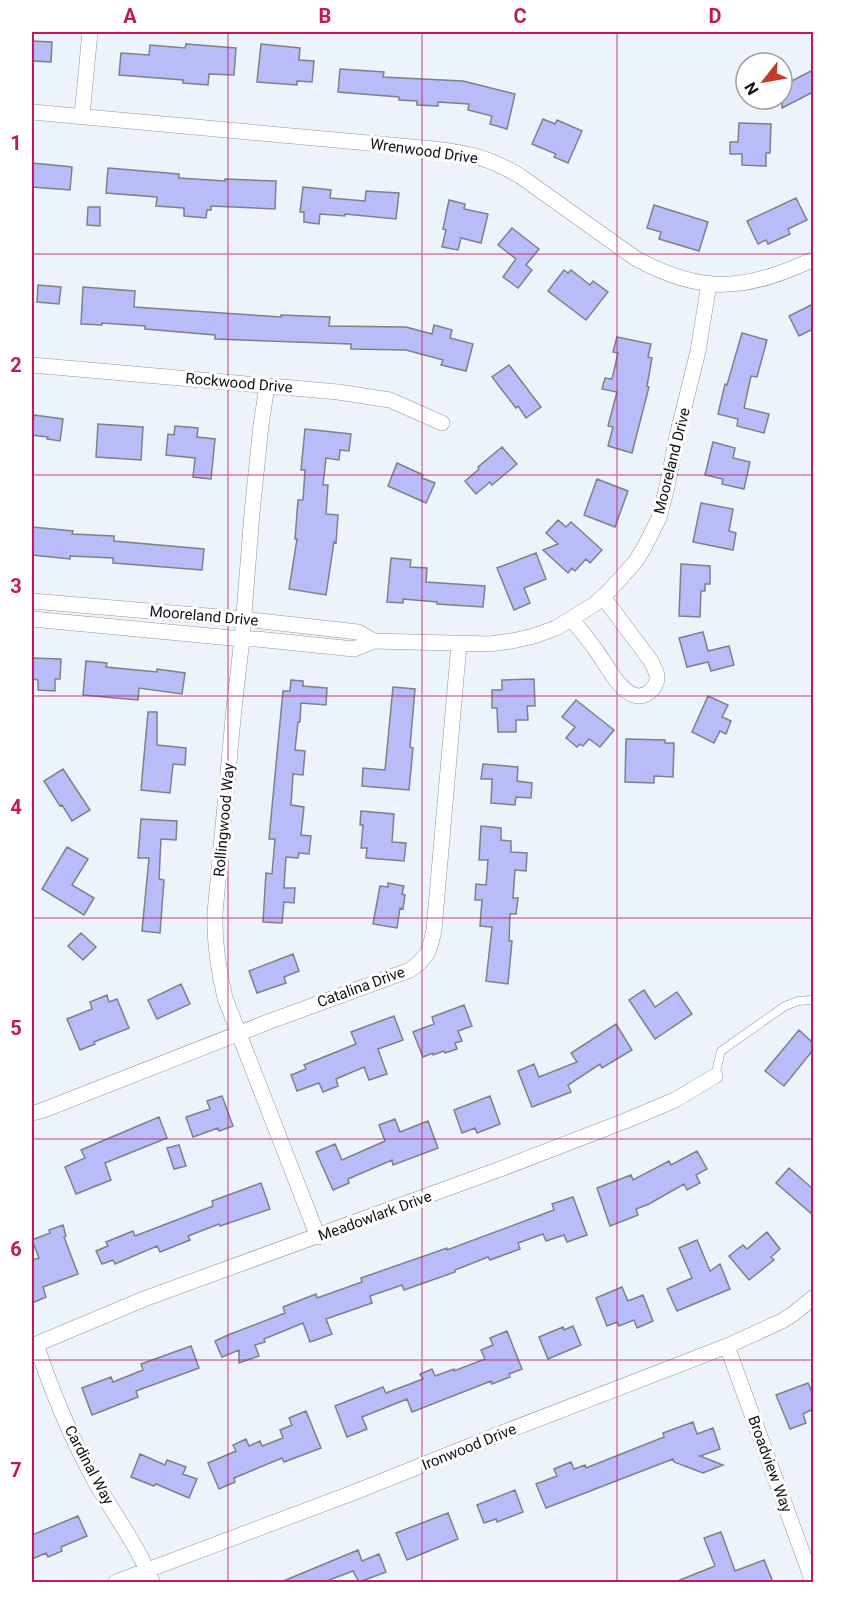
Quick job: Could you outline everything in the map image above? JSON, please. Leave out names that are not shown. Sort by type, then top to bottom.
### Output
[{"type":"street","points":[[82,116],[90,32]]},
{"type":"street","name":"Wrenwood Drive","points":[[32,112],[423,148],[479,157],[500,164],[635,258],[676,278],[709,284],[741,284],[762,280],[813,259]]},
{"type":"street","name":"Mooreland Drive","points":[[32,619],[354,649],[374,641],[489,644],[534,636],[556,628],[572,620],[603,597],[636,561],[658,518],[698,351],[709,284]]},
{"type":"street","name":"Rockwood Drive","points":[[32,364],[338,392],[390,400],[442,423]]},
{"type":"street","name":"Rollingwood Way","points":[[267,386],[261,425],[214,935],[225,998],[318,1237]]},
{"type":"street","points":[[572,620],[619,683],[631,694],[637,697],[644,696],[654,687],[657,672],[603,597]]},
{"type":"street","name":"Mooreland Drive","points":[[32,601],[358,632],[374,641]]},
{"type":"street","name":"Catalina Drive","points":[[32,1113],[410,970],[419,963],[427,954],[434,930],[459,644]]},
{"type":"street","name":"Meadowlark Drive","points":[[34,1345],[144,1299],[318,1237],[625,1121],[675,1100],[715,1076]]},
{"type":"street","name":"Ironwood Drive","points":[[116,1582],[149,1576],[502,1433],[727,1346],[782,1321],[813,1297]]},
{"type":"street","name":"Cardinal Way","points":[[34,1345],[76,1445],[96,1484],[129,1536],[149,1576]]},
{"type":"street","name":"Broadview Way","points":[[727,1346],[813,1582]]},
{"type":"lane","points":[[715,1076],[721,1051],[784,1006],[798,1001],[811,1000]]},
{"type":"building","points":[[32,41],[52,42],[51,62],[32,61]]},
{"type":"building","points":[[186,44],[236,48],[234,75],[209,74],[208,85],[183,83],[183,80],[119,75],[121,53],[149,55],[150,45],[185,48]]},
{"type":"building","points":[[261,44],[300,48],[299,60],[314,61],[312,82],[297,81],[297,85],[257,82]]},
{"type":"building","points":[[340,69],[384,72],[383,77],[463,81],[515,94],[507,129],[490,124],[492,116],[468,110],[469,104],[438,102],[438,106],[417,105],[417,101],[399,100],[399,97],[338,92]]},
{"type":"building","points":[[813,70],[813,92],[794,102],[794,80]]},
{"type":"building","points":[[543,119],[555,124],[557,120],[582,131],[568,163],[554,157],[556,154],[532,144]]},
{"type":"building","points":[[739,123],[771,124],[770,153],[766,153],[766,166],[742,165],[742,154],[730,154],[730,142],[738,142]]},
{"type":"building","points":[[32,163],[72,167],[70,190],[32,187]]},
{"type":"building","points":[[108,168],[179,174],[179,178],[276,181],[275,209],[211,206],[211,210],[207,210],[206,218],[184,216],[184,208],[156,206],[157,197],[106,193]]},
{"type":"building","points":[[303,187],[331,190],[330,198],[365,201],[366,191],[399,193],[396,219],[320,214],[319,224],[304,222],[304,212],[300,212]]},
{"type":"building","points":[[796,198],[807,220],[788,229],[790,234],[768,244],[766,240],[758,244],[747,221]]},
{"type":"building","points":[[449,200],[465,204],[464,209],[488,214],[481,243],[461,238],[458,250],[442,247]]},
{"type":"building","points":[[654,205],[708,222],[699,251],[659,239],[661,232],[647,228]]},
{"type":"building","points":[[88,207],[100,207],[100,226],[87,225]]},
{"type":"building","points":[[512,228],[539,249],[526,265],[532,270],[518,288],[503,277],[516,259],[498,245]]},
{"type":"building","points":[[564,270],[568,273],[571,270],[590,285],[593,281],[608,292],[586,320],[548,291]]},
{"type":"building","points":[[38,285],[61,287],[59,304],[37,302]]},
{"type":"building","points":[[83,287],[135,291],[134,307],[281,317],[281,315],[330,317],[329,326],[406,327],[432,334],[434,325],[452,330],[450,338],[473,344],[466,371],[441,365],[443,360],[406,350],[351,349],[351,344],[215,339],[215,335],[145,329],[145,326],[81,324]]},
{"type":"building","points":[[813,304],[813,329],[799,336],[789,316]]},
{"type":"building","points":[[742,333],[767,340],[757,377],[751,376],[744,408],[769,414],[764,433],[737,426],[738,419],[718,414],[725,384],[727,385]]},
{"type":"building","points":[[617,337],[651,344],[648,357],[652,358],[647,386],[649,387],[632,453],[608,446],[613,427],[608,426],[617,392],[602,389],[605,378],[612,379],[618,353],[613,352]]},
{"type":"building","points":[[509,365],[541,407],[526,418],[492,377]]},
{"type":"building","points":[[34,415],[63,419],[60,441],[32,435]]},
{"type":"building","points":[[98,424],[143,427],[141,460],[96,457]]},
{"type":"building","points":[[175,426],[198,428],[197,437],[215,439],[211,479],[193,477],[195,458],[166,455],[168,434],[174,435]]},
{"type":"building","points":[[305,429],[351,434],[349,451],[340,450],[339,460],[326,458],[323,485],[328,485],[326,514],[338,515],[336,543],[334,542],[326,595],[289,589],[297,539],[295,539],[298,500],[303,500],[305,470],[301,470]]},
{"type":"building","points":[[713,442],[735,448],[733,458],[750,462],[744,489],[722,484],[723,479],[705,475]]},
{"type":"building","points":[[502,447],[517,464],[492,485],[490,482],[476,494],[465,481]]},
{"type":"building","points":[[397,463],[435,483],[426,503],[388,486]]},
{"type":"building","points":[[597,479],[628,491],[615,527],[584,515]]},
{"type":"building","points":[[701,503],[733,509],[729,531],[736,533],[733,550],[693,542]]},
{"type":"building","points":[[558,520],[566,527],[571,522],[602,550],[590,563],[586,559],[575,571],[572,568],[568,573],[543,550],[558,544],[546,533]]},
{"type":"building","points":[[32,527],[73,531],[72,534],[114,536],[114,541],[204,549],[202,570],[113,563],[113,558],[70,556],[70,559],[32,555]]},
{"type":"building","points":[[536,553],[546,579],[524,588],[530,603],[514,610],[497,568]]},
{"type":"building","points":[[391,558],[411,560],[410,567],[427,568],[426,582],[485,586],[483,607],[403,599],[403,603],[387,602]]},
{"type":"building","points":[[681,564],[710,566],[710,584],[705,584],[705,591],[701,591],[700,617],[679,616]]},
{"type":"building","points":[[703,632],[708,651],[729,646],[734,665],[711,671],[708,662],[687,667],[679,638]]},
{"type":"building","points":[[32,658],[61,659],[60,679],[55,679],[55,691],[38,690],[38,680],[32,679]]},
{"type":"building","points":[[86,661],[107,663],[106,667],[157,672],[157,669],[185,673],[182,694],[139,688],[138,700],[83,695]]},
{"type":"building","points":[[534,679],[535,706],[527,706],[528,720],[516,720],[516,732],[498,732],[497,708],[492,708],[492,690],[502,690],[502,680]]},
{"type":"building","points":[[291,680],[303,681],[303,686],[327,688],[326,705],[301,703],[300,722],[298,722],[295,750],[305,751],[303,775],[293,774],[291,805],[304,807],[301,835],[311,836],[309,854],[299,853],[298,858],[286,857],[284,888],[295,888],[294,903],[284,902],[282,923],[263,922],[266,873],[272,874],[275,839],[269,839],[283,691],[290,691]]},
{"type":"building","points":[[393,687],[415,689],[409,790],[362,786],[363,768],[385,770]]},
{"type":"building","points":[[708,696],[728,705],[722,717],[731,721],[726,734],[720,731],[714,743],[692,732]]},
{"type":"building","points":[[576,700],[614,730],[600,747],[589,739],[583,746],[580,744],[577,747],[566,738],[575,727],[562,717]]},
{"type":"building","points":[[148,712],[157,712],[157,745],[186,748],[185,765],[173,764],[170,793],[141,790]]},
{"type":"building","points":[[626,739],[665,740],[665,743],[674,743],[673,777],[654,776],[654,783],[625,782]]},
{"type":"building","points":[[483,764],[518,767],[517,781],[532,783],[531,798],[516,797],[515,805],[491,803],[492,779],[481,779]]},
{"type":"building","points":[[63,769],[90,810],[72,821],[44,781]]},
{"type":"building","points":[[361,811],[394,814],[392,842],[406,843],[404,861],[366,858],[367,848],[361,848],[363,825],[360,825]]},
{"type":"building","points":[[141,819],[177,821],[176,840],[161,839],[159,879],[164,880],[160,933],[142,931],[149,858],[138,858]]},
{"type":"building","points":[[481,826],[501,828],[501,840],[511,841],[511,852],[527,853],[526,871],[515,870],[513,898],[518,898],[516,914],[510,914],[509,941],[512,941],[508,984],[486,981],[492,927],[480,926],[482,900],[475,900],[476,884],[486,885],[488,860],[479,860]]},
{"type":"building","points":[[67,847],[88,859],[72,885],[94,898],[84,915],[42,889]]},
{"type":"building","points":[[388,883],[404,886],[403,909],[400,908],[397,928],[373,924],[380,886],[388,887]]},
{"type":"building","points":[[81,933],[96,947],[83,960],[68,946]]},
{"type":"building","points":[[293,954],[299,971],[284,977],[286,983],[257,993],[249,971]]},
{"type":"building","points":[[181,984],[190,1004],[157,1019],[148,1000]]},
{"type":"building","points":[[644,990],[655,1007],[677,992],[692,1014],[655,1039],[629,1000]]},
{"type":"building","points":[[107,995],[109,1002],[117,999],[129,1028],[80,1050],[67,1019],[92,1009],[90,1002]]},
{"type":"building","points":[[464,1005],[472,1026],[458,1031],[462,1041],[455,1043],[457,1049],[423,1057],[413,1032],[434,1024],[432,1017]]},
{"type":"building","points":[[394,1016],[403,1040],[378,1049],[387,1074],[369,1080],[364,1067],[336,1079],[338,1086],[323,1092],[319,1083],[297,1091],[291,1075],[306,1069],[304,1065],[356,1044],[351,1032]]},
{"type":"building","points":[[616,1024],[632,1050],[602,1068],[600,1064],[568,1085],[571,1092],[532,1107],[518,1071],[534,1064],[539,1077],[577,1062],[571,1053]]},
{"type":"building","points":[[799,1030],[813,1043],[813,1050],[784,1086],[765,1071]]},
{"type":"building","points":[[222,1096],[233,1126],[219,1131],[218,1128],[193,1137],[186,1117],[210,1109],[207,1101]]},
{"type":"building","points":[[490,1096],[500,1124],[477,1133],[475,1128],[462,1133],[454,1110]]},
{"type":"building","points":[[159,1117],[167,1138],[105,1163],[111,1180],[76,1194],[65,1167],[85,1158],[81,1150]]},
{"type":"building","points":[[395,1119],[400,1132],[428,1121],[438,1148],[393,1165],[392,1160],[348,1179],[349,1183],[333,1190],[316,1152],[335,1144],[342,1160],[385,1141],[379,1125]]},
{"type":"building","points":[[179,1145],[186,1166],[174,1169],[167,1148]]},
{"type":"building","points":[[697,1151],[707,1169],[696,1175],[700,1183],[687,1190],[684,1184],[636,1209],[638,1215],[610,1226],[597,1188],[631,1175],[633,1180],[669,1161],[671,1165]]},
{"type":"building","points":[[789,1168],[813,1189],[813,1215],[776,1183]]},
{"type":"building","points":[[261,1183],[270,1209],[188,1236],[190,1240],[160,1252],[157,1246],[115,1264],[113,1260],[102,1264],[96,1251],[108,1246],[106,1242],[133,1231],[135,1236],[213,1206],[212,1201]]},
{"type":"building","points":[[573,1197],[587,1235],[567,1242],[564,1235],[546,1241],[543,1234],[518,1243],[520,1249],[490,1260],[488,1257],[455,1270],[455,1272],[404,1290],[402,1285],[370,1296],[372,1303],[326,1319],[332,1334],[310,1342],[303,1323],[264,1339],[265,1342],[255,1345],[259,1356],[239,1363],[239,1350],[222,1357],[215,1341],[285,1313],[283,1307],[316,1294],[317,1298],[362,1282],[361,1278],[447,1248],[447,1250],[554,1210],[552,1204]]},
{"type":"building","points":[[63,1225],[66,1236],[64,1237],[78,1274],[43,1287],[46,1297],[32,1303],[32,1260],[39,1258],[32,1240]]},
{"type":"building","points":[[767,1232],[780,1249],[771,1257],[774,1260],[749,1280],[729,1256],[743,1245],[747,1249]]},
{"type":"building","points":[[697,1240],[710,1271],[720,1264],[730,1289],[677,1311],[667,1289],[692,1278],[679,1248]]},
{"type":"building","points":[[622,1287],[628,1301],[643,1295],[653,1321],[637,1328],[634,1320],[619,1326],[617,1322],[607,1326],[596,1298]]},
{"type":"building","points":[[573,1326],[581,1345],[548,1359],[539,1337],[563,1327],[564,1330]]},
{"type":"building","points":[[507,1331],[522,1369],[509,1374],[510,1377],[492,1384],[491,1381],[412,1412],[407,1399],[362,1417],[367,1429],[347,1437],[335,1406],[383,1387],[386,1393],[423,1379],[420,1374],[432,1369],[435,1376],[485,1359],[481,1350],[493,1345],[490,1338]]},
{"type":"building","points":[[191,1346],[199,1368],[136,1391],[138,1397],[92,1415],[82,1388],[111,1377],[113,1382],[143,1370],[141,1364]]},
{"type":"building","points":[[808,1383],[813,1395],[813,1409],[803,1414],[806,1423],[790,1429],[776,1395]]},
{"type":"building","points":[[306,1411],[321,1448],[284,1462],[282,1458],[234,1478],[235,1482],[219,1489],[208,1463],[236,1451],[233,1445],[246,1439],[249,1446],[260,1441],[262,1446],[283,1438],[280,1430],[292,1425],[289,1418]]},
{"type":"building","points":[[693,1422],[697,1434],[713,1428],[720,1449],[700,1456],[723,1465],[703,1473],[674,1462],[673,1459],[546,1508],[536,1484],[557,1476],[554,1469],[571,1462],[574,1469],[585,1465],[586,1468],[664,1437],[663,1433]]},
{"type":"building","points":[[140,1454],[165,1465],[167,1460],[186,1467],[183,1474],[197,1479],[189,1498],[156,1484],[154,1486],[131,1477]]},
{"type":"building","points":[[515,1490],[523,1512],[497,1522],[496,1519],[484,1523],[477,1505]]},
{"type":"building","points":[[448,1513],[458,1539],[407,1560],[396,1533]]},
{"type":"building","points":[[78,1516],[87,1536],[61,1547],[62,1551],[48,1557],[46,1553],[32,1559],[32,1535]]},
{"type":"building","points":[[721,1532],[735,1571],[764,1560],[773,1582],[675,1582],[715,1566],[704,1538]]},
{"type":"building","points":[[358,1550],[362,1561],[379,1554],[386,1572],[359,1582],[353,1571],[324,1582],[281,1582]]}]
